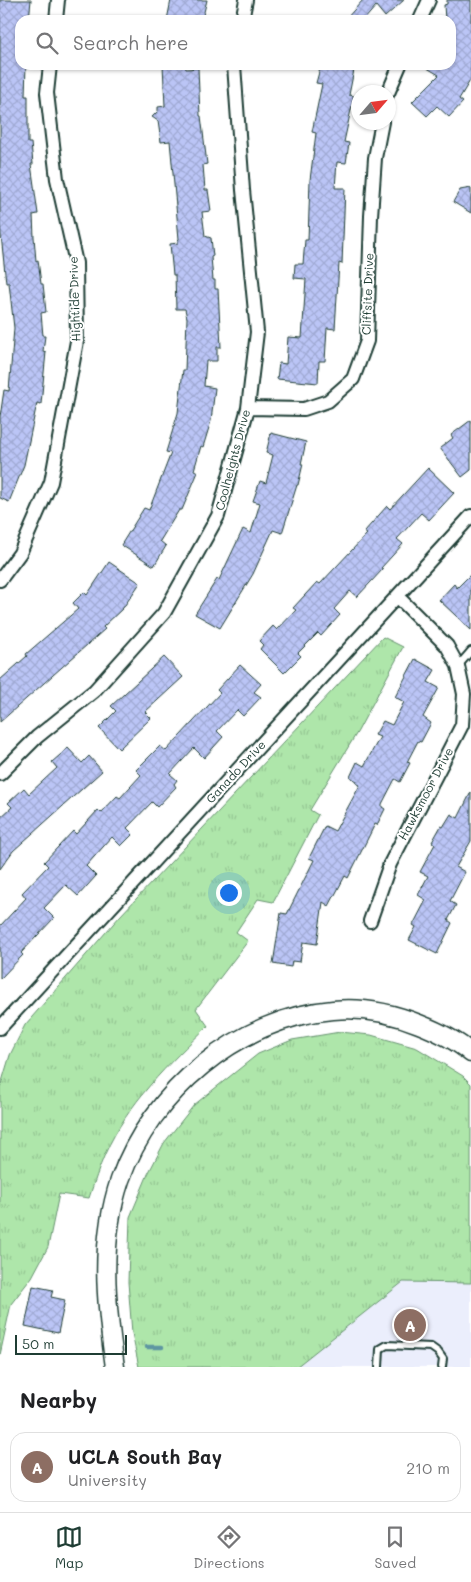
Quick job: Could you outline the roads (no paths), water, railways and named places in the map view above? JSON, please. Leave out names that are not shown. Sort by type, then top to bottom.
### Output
[{"type":"street","points":[[56,15],[58,0]]},
{"type":"street","points":[[243,15],[246,0]]},
{"type":"street","points":[[422,15],[429,0]]},
{"type":"street","name":"Hightide Drive","points":[[0,580],[20,552],[51,482],[77,341],[76,263],[57,179],[47,93],[49,70]]},
{"type":"street","name":"Coolheights Drive","points":[[0,774],[37,737],[94,691],[164,613],[218,516],[248,408],[257,332],[242,190],[234,70]]},
{"type":"street","points":[[391,85],[398,70]]},
{"type":"street","name":"Cliffsite Drive","points":[[248,408],[304,409],[328,401],[353,379],[367,341],[370,216],[375,158],[380,130]]},
{"type":"street","name":"Ganado Drive","points":[[0,1028],[471,516]]},
{"type":"street","name":"Hawksmoor Drive","points":[[370,921],[390,864],[462,725],[464,694],[458,666],[447,646],[398,597]]},
{"type":"street","points":[[115,1367],[105,1274],[106,1242],[112,1210],[121,1180],[137,1144],[169,1098],[191,1075],[216,1055],[243,1038],[272,1025],[302,1015],[334,1010],[368,1010],[402,1017],[435,1030],[471,1053]]},
{"type":"lane","points":[[458,666],[471,651]]},
{"type":"lane","points":[[380,1367],[380,1349],[387,1344],[431,1347],[443,1359],[442,1367]]},
{"type":"waterway","points":[[147,1347],[162,1347]]},
{"type":"place","name":"UCLA South Bay","points":[[410,1325]]}]
